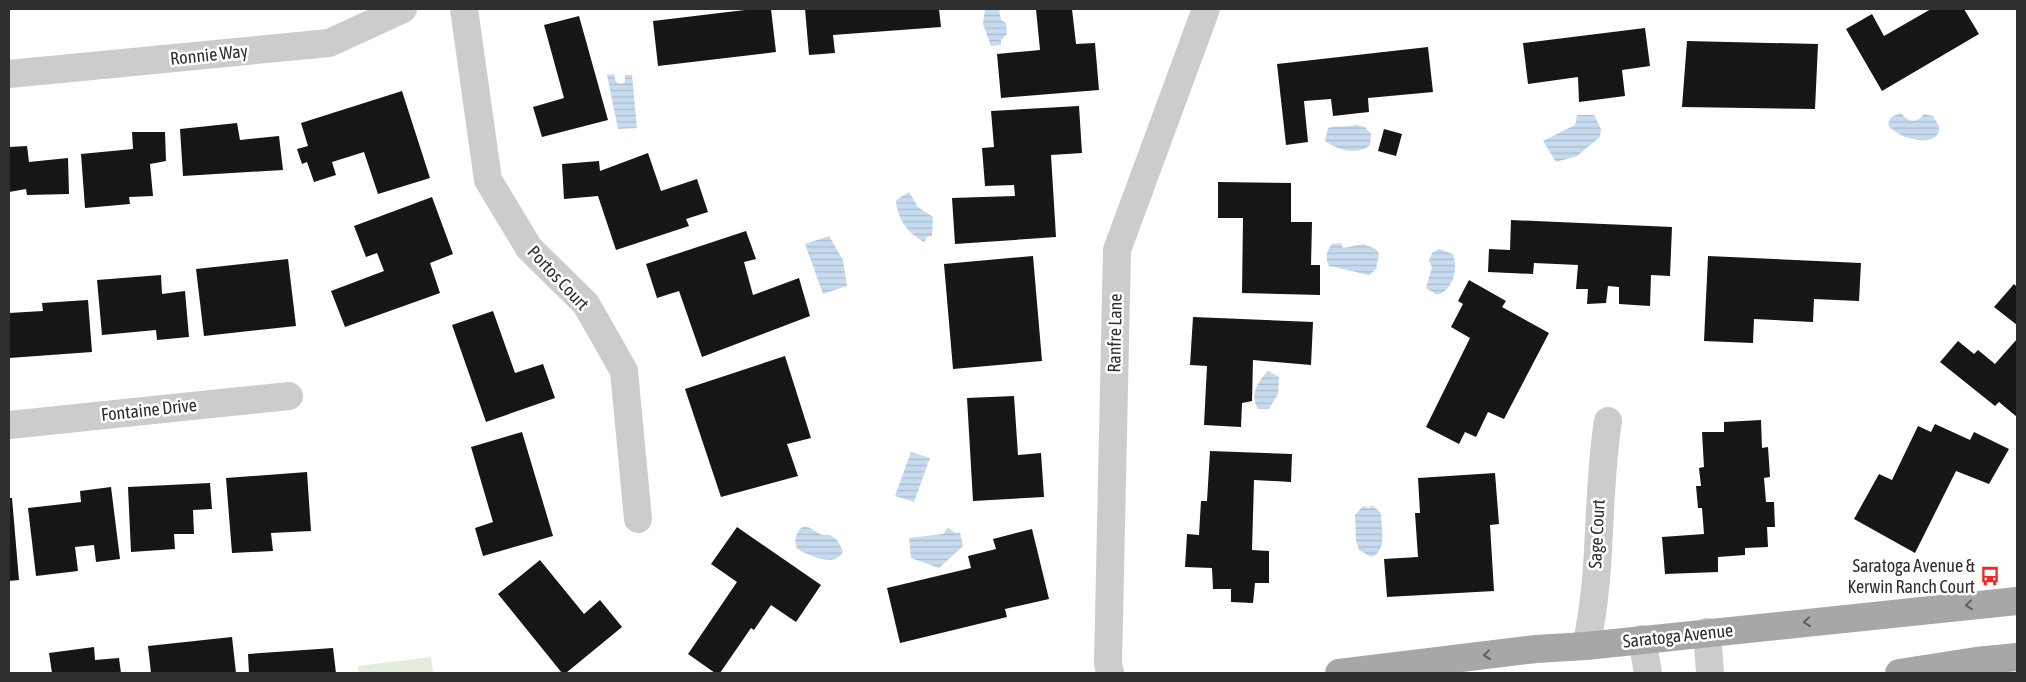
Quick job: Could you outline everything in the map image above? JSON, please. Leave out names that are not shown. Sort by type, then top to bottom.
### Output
[{"type":"main road","name":"Saratoga Avenue","points":[[1339,673],[1536,649],[1586,646],[2017,601]]},
{"type":"main road","points":[[1899,673],[1976,661],[2017,657]]},
{"type":"street","name":"Ronnie Way","points":[[9,74],[329,43],[403,9]]},
{"type":"street","name":"Portos Court","points":[[464,9],[488,180],[529,248],[586,304],[624,371],[638,519]]},
{"type":"street","name":"Ranfre Lane","points":[[1110,673],[1108,663],[1116,250],[1206,9]]},
{"type":"street","name":"Fontaine Drive","points":[[9,425],[289,396]]},
{"type":"street","name":"Sage Court","points":[[1586,646],[1593,616],[1602,461],[1608,421]]},
{"type":"street","points":[[1707,632],[1710,673]]},
{"type":"street","points":[[1642,639],[1648,673]]},
{"type":"green space","points":[[431,657],[433,673],[359,673],[358,666]]},
{"type":"water","points":[[985,9],[999,9],[1001,20],[1006,23],[1007,34],[1001,40],[1001,45],[991,46],[983,24]]},
{"type":"water","points":[[614,74],[616,82],[621,84],[625,82],[625,75],[632,75],[637,128],[618,129],[607,75]]},
{"type":"water","points":[[1901,113],[1912,121],[1924,114],[1933,116],[1939,126],[1938,134],[1933,138],[1916,140],[1898,133],[1891,129],[1888,124],[1891,117]]},
{"type":"water","points":[[1577,115],[1594,115],[1601,129],[1600,137],[1577,156],[1556,162],[1543,141],[1575,125]]},
{"type":"water","points":[[1356,125],[1365,127],[1371,134],[1370,145],[1365,148],[1354,151],[1341,149],[1325,141],[1328,128]]},
{"type":"water","points":[[909,192],[918,207],[933,217],[932,236],[927,237],[924,242],[908,230],[898,213],[896,200]]},
{"type":"water","points":[[829,236],[843,260],[847,286],[823,294],[805,244]]},
{"type":"water","points":[[1341,243],[1343,248],[1363,244],[1376,249],[1379,254],[1376,269],[1369,275],[1329,266],[1327,260],[1328,249],[1332,244]]},
{"type":"water","points":[[1439,249],[1453,254],[1455,272],[1451,284],[1437,295],[1426,288],[1432,267],[1429,261],[1432,253]]},
{"type":"water","points":[[1268,371],[1279,377],[1278,394],[1269,409],[1258,409],[1254,399],[1256,389]]},
{"type":"water","points":[[911,452],[930,458],[914,502],[895,496]]},
{"type":"water","points":[[1372,505],[1381,513],[1382,545],[1380,550],[1371,557],[1359,550],[1356,540],[1355,515],[1363,506],[1369,508]]},
{"type":"water","points":[[802,527],[808,527],[822,535],[830,535],[837,540],[843,551],[840,556],[829,560],[822,559],[797,549],[796,537]]},
{"type":"water","points":[[948,528],[956,533],[960,532],[963,546],[939,568],[911,558],[909,538],[943,534]]},
{"type":"building","points":[[753,9],[771,9],[776,52],[658,66],[653,21]]},
{"type":"building","points":[[805,9],[939,9],[941,27],[833,35],[835,53],[809,55]]},
{"type":"building","points":[[1036,9],[1072,9],[1076,44],[1095,43],[1099,90],[1001,98],[997,54],[1040,50]]},
{"type":"building","points":[[1931,9],[1964,9],[1979,34],[1882,91],[1846,29],[1872,14],[1884,36]]},
{"type":"building","points":[[579,16],[608,120],[542,137],[533,107],[564,98],[544,25]]},
{"type":"building","points":[[1645,28],[1650,66],[1622,70],[1625,96],[1579,102],[1578,77],[1528,84],[1523,43]]},
{"type":"building","points":[[1687,41],[1818,44],[1815,109],[1682,107]]},
{"type":"building","points":[[1428,47],[1433,92],[1368,98],[1369,112],[1333,116],[1331,99],[1304,101],[1308,142],[1286,145],[1277,64]]},
{"type":"building","points":[[402,91],[430,178],[378,194],[364,152],[332,162],[336,175],[314,182],[307,162],[302,164],[297,149],[308,146],[301,123]]},
{"type":"building","points":[[1079,106],[1082,153],[1051,155],[1056,237],[955,244],[952,198],[1015,196],[1014,185],[985,186],[982,148],[994,147],[991,111]]},
{"type":"building","points":[[237,123],[240,140],[279,136],[283,170],[183,176],[180,129]]},
{"type":"building","points":[[1384,129],[1402,134],[1396,156],[1378,151]]},
{"type":"building","points":[[132,132],[165,132],[166,161],[150,164],[153,196],[129,197],[130,204],[85,208],[81,154],[133,149]]},
{"type":"building","points":[[27,146],[29,162],[68,158],[69,194],[27,195],[26,189],[9,192],[9,147]]},
{"type":"building","points":[[648,153],[661,191],[697,179],[708,212],[686,219],[689,226],[616,250],[598,196],[564,199],[562,164],[599,161],[600,171]]},
{"type":"building","points":[[1218,182],[1291,183],[1291,222],[1312,222],[1311,265],[1320,265],[1320,295],[1242,293],[1243,218],[1218,218]]},
{"type":"building","points":[[432,197],[453,254],[430,263],[440,293],[345,327],[331,291],[384,271],[377,253],[366,257],[354,226]]},
{"type":"building","points":[[1511,220],[1672,227],[1670,276],[1651,275],[1650,306],[1619,304],[1619,287],[1608,286],[1606,303],[1587,304],[1588,289],[1576,289],[1578,265],[1534,263],[1533,274],[1488,272],[1489,249],[1510,250]]},
{"type":"building","points":[[746,231],[756,259],[744,262],[753,295],[799,278],[810,316],[702,357],[679,291],[657,298],[646,264]]},
{"type":"building","points":[[1033,256],[1042,361],[953,369],[944,264]]},
{"type":"building","points":[[1708,256],[1861,263],[1859,301],[1814,299],[1813,322],[1754,319],[1753,343],[1704,341]]},
{"type":"building","points":[[288,259],[296,326],[204,336],[196,269]]},
{"type":"building","points":[[161,275],[162,294],[185,291],[189,337],[157,340],[156,330],[102,335],[97,280]]},
{"type":"building","points":[[1469,280],[1506,301],[1502,307],[1549,333],[1504,419],[1488,412],[1476,437],[1465,432],[1459,444],[1426,427],[1470,338],[1451,327],[1463,304],[1458,301]]},
{"type":"building","points":[[2014,284],[2017,287],[2017,325],[1994,307]]},
{"type":"building","points":[[88,300],[92,352],[9,358],[9,313],[43,311],[42,303]]},
{"type":"building","points":[[493,311],[515,373],[543,364],[555,398],[486,422],[452,325]]},
{"type":"building","points":[[1193,317],[1313,322],[1311,365],[1253,360],[1252,401],[1242,403],[1241,427],[1204,425],[1207,366],[1190,365]]},
{"type":"building","points":[[2017,339],[2017,417],[1999,402],[1995,406],[1940,362],[1958,341],[1974,354],[1978,350],[1995,364]]},
{"type":"building","points":[[785,356],[811,438],[787,444],[798,476],[721,497],[685,389]]},
{"type":"building","points":[[1014,396],[1018,455],[1041,453],[1044,497],[973,501],[967,398]]},
{"type":"building","points":[[1761,420],[1762,448],[1768,447],[1770,477],[1764,478],[1766,502],[1774,502],[1775,527],[1767,527],[1768,547],[1745,548],[1745,555],[1718,557],[1718,572],[1665,574],[1662,537],[1704,534],[1702,508],[1698,508],[1696,486],[1701,486],[1699,468],[1704,467],[1702,432],[1724,432],[1724,422]]},
{"type":"building","points":[[1935,424],[1970,440],[1974,432],[2009,449],[1989,484],[1956,471],[1915,553],[1854,519],[1879,474],[1892,480],[1918,426],[1931,432]]},
{"type":"building","points":[[522,432],[553,536],[483,556],[475,528],[493,522],[471,447]]},
{"type":"building","points":[[1210,451],[1292,454],[1291,482],[1254,480],[1252,550],[1269,551],[1269,583],[1255,583],[1253,603],[1231,602],[1231,589],[1213,589],[1212,568],[1185,567],[1187,534],[1199,535],[1201,501],[1207,501]]},
{"type":"building","points":[[307,472],[311,531],[271,533],[273,551],[232,553],[226,478]]},
{"type":"building","points":[[1495,473],[1499,524],[1490,525],[1494,591],[1387,597],[1384,559],[1418,557],[1415,513],[1420,513],[1418,478]]},
{"type":"building","points":[[210,483],[212,509],[193,510],[194,534],[174,534],[175,549],[131,552],[128,487]]},
{"type":"building","points":[[111,487],[120,559],[96,562],[94,545],[75,547],[78,571],[36,576],[28,508],[81,502],[80,491]]},
{"type":"building","points":[[9,498],[12,498],[19,580],[9,581]]},
{"type":"building","points":[[737,527],[821,585],[796,622],[771,605],[754,630],[751,628],[720,673],[715,673],[688,654],[737,582],[711,564]]},
{"type":"building","points":[[1032,529],[1049,599],[1005,609],[1007,617],[900,643],[887,588],[971,568],[968,556],[996,549],[993,539]]},
{"type":"building","points":[[540,560],[584,614],[600,600],[622,627],[566,673],[562,673],[498,594]]},
{"type":"building","points":[[232,637],[236,673],[151,673],[148,646]]},
{"type":"building","points":[[94,647],[95,660],[119,658],[121,673],[52,673],[49,653]]},
{"type":"building","points":[[333,648],[336,673],[249,673],[248,654]]},
{"type":"place","name":"Saratoga Avenue & Kerwin Ranch Court","points":[[1990,576]]}]
